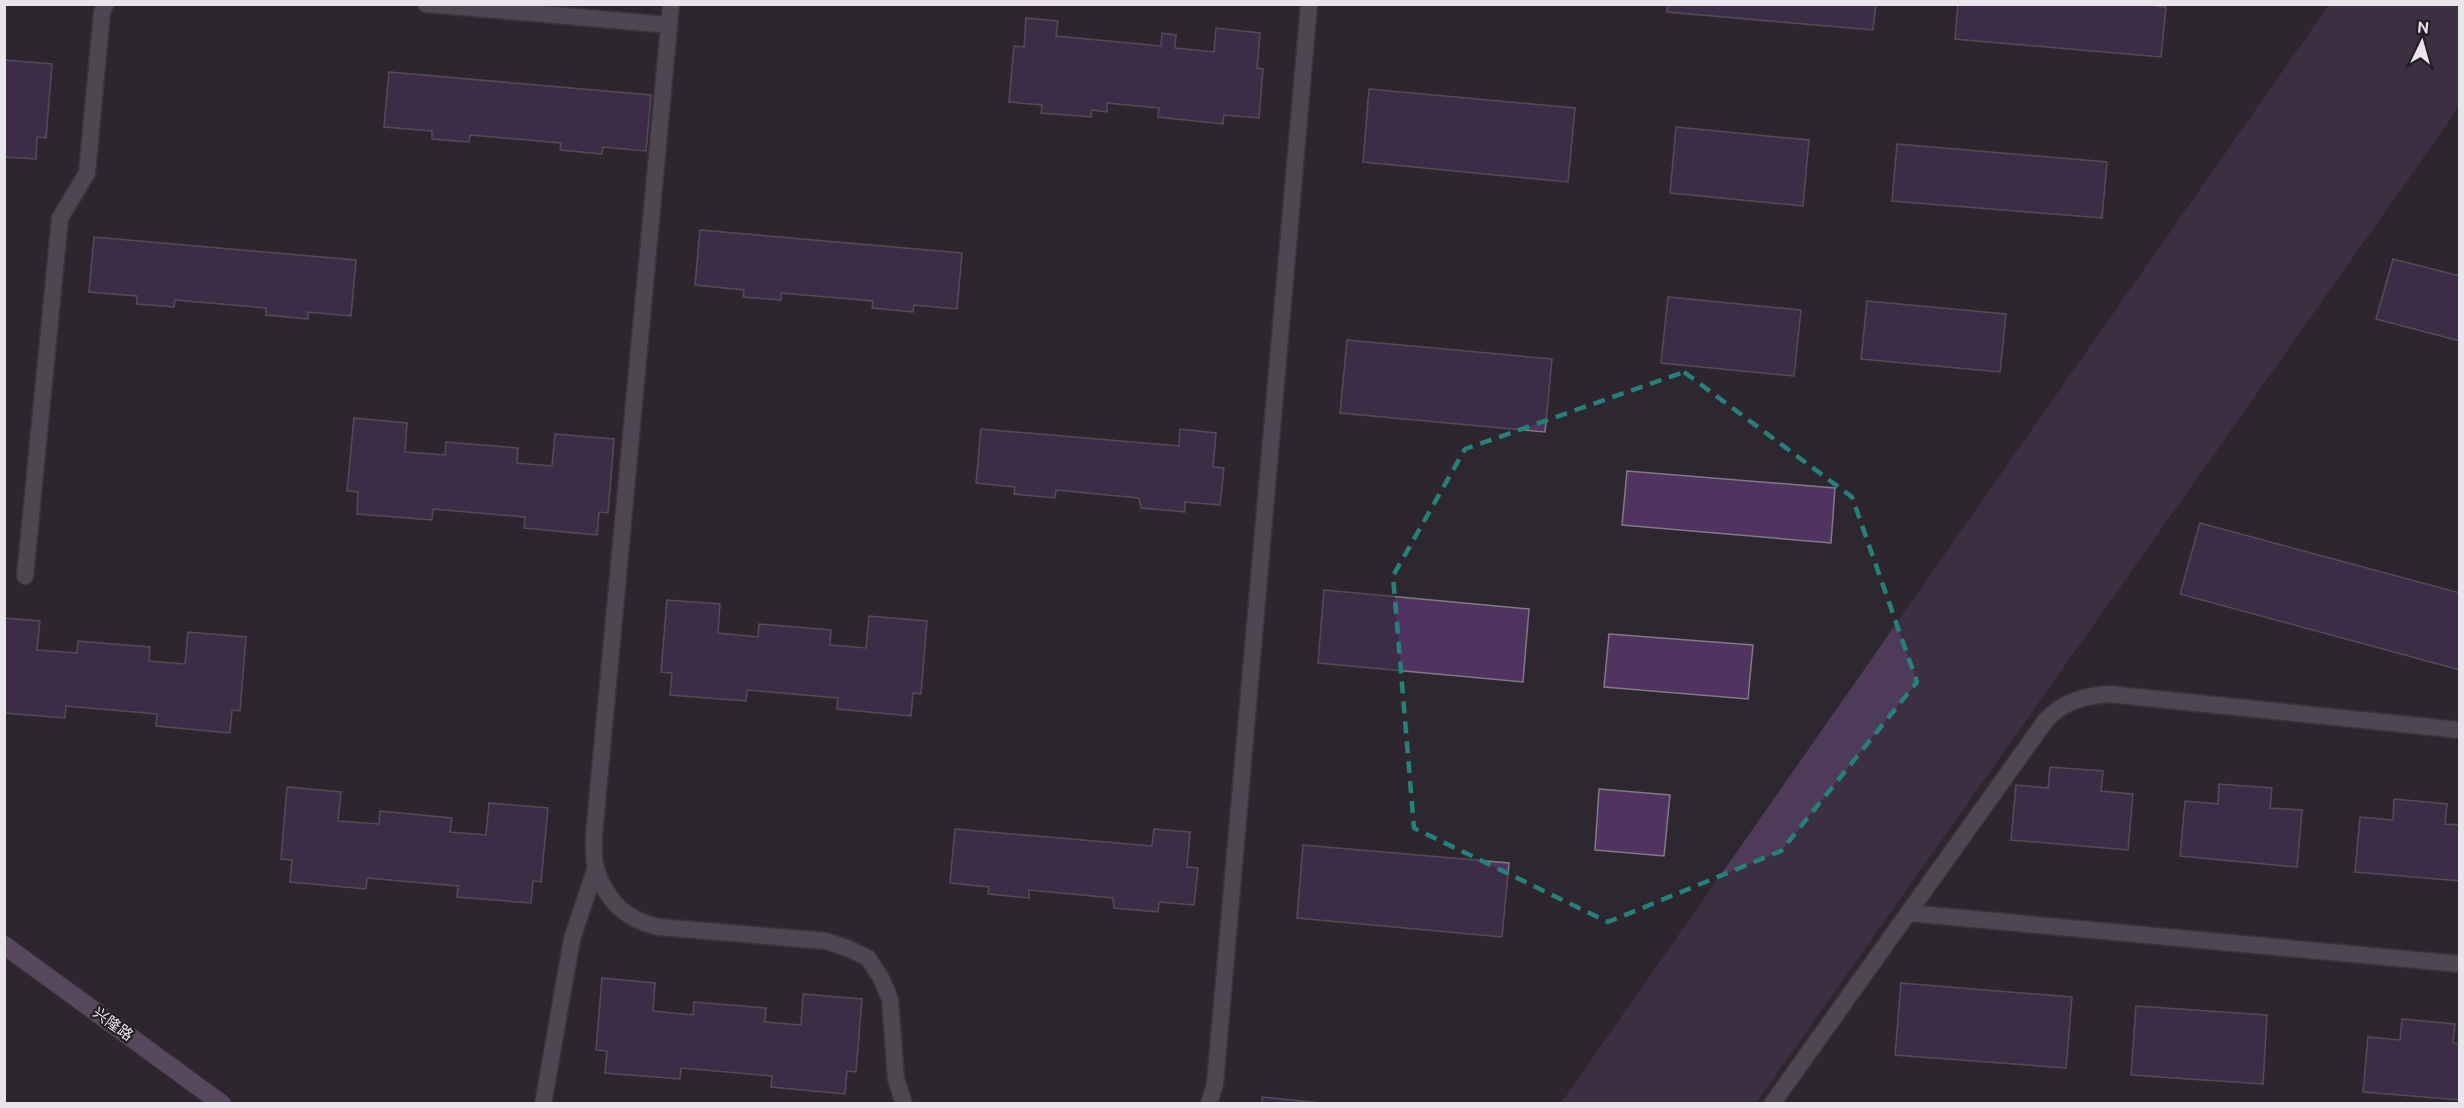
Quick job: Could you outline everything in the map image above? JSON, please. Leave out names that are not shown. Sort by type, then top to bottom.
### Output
[{"type":"street","name":"兴隆路","points":[[4,945],[222,1104]]},
{"type":"lane","points":[[25,576],[60,218],[87,173],[102,12],[106,4]]},
{"type":"lane","points":[[426,4],[669,25]]},
{"type":"lane","points":[[671,4],[594,835],[596,867],[608,894],[622,912],[640,923],[659,927],[826,941],[868,957],[890,999],[896,1079],[904,1104]]},
{"type":"lane","points":[[1209,1104],[1215,1084],[1309,4]]},
{"type":"lane","points":[[1772,1104],[2046,720],[2057,708],[2080,698],[2108,694],[2460,730]]},
{"type":"lane","points":[[543,1104],[572,939],[596,867]]},
{"type":"lane","points":[[1908,913],[2460,964]]},
{"type":"highlighted area","points":[[1684,372],[1852,497],[1917,682],[1781,851],[1608,922],[1414,828],[1393,576],[1465,449]]},
{"type":"shaded area","points":[[2329,5],[2459,5],[2459,107],[1756,1103],[1561,1103]]},
{"type":"building","points":[[1668,4],[1876,4],[1873,30],[1667,12]]},
{"type":"building","points":[[1958,4],[2140,4],[2166,7],[2161,57],[1955,39]]},
{"type":"building","points":[[1026,18],[1058,21],[1056,36],[1161,46],[1162,33],[1176,35],[1175,48],[1214,52],[1216,28],[1260,33],[1257,68],[1263,69],[1259,118],[1224,115],[1223,124],[1158,117],[1159,108],[1107,103],[1107,112],[1092,110],[1091,117],[1041,113],[1042,105],[1009,102],[1014,46],[1024,47]]},
{"type":"building","points":[[4,60],[52,64],[46,138],[37,137],[36,159],[4,157]]},
{"type":"building","points":[[389,72],[651,95],[646,151],[603,147],[602,154],[560,150],[561,143],[470,135],[469,142],[432,139],[432,131],[384,127]]},
{"type":"building","points":[[1369,89],[1575,108],[1568,182],[1363,162]]},
{"type":"building","points":[[1676,127],[1809,140],[1803,206],[1670,193]]},
{"type":"building","points":[[1897,144],[2107,162],[2102,218],[1892,201]]},
{"type":"building","points":[[700,230],[962,253],[957,309],[914,305],[913,312],[872,308],[873,301],[781,293],[781,300],[743,297],[744,290],[695,285]]},
{"type":"building","points":[[94,237],[356,260],[351,316],[308,312],[308,319],[266,315],[266,308],[175,300],[174,307],[137,304],[137,296],[89,292]]},
{"type":"building","points":[[2393,259],[2460,276],[2460,341],[2376,319]]},
{"type":"building","points":[[1668,297],[1801,310],[1794,376],[1661,363]]},
{"type":"building","points":[[1867,301],[2006,314],[2000,372],[1861,359]]},
{"type":"building","points":[[1347,340],[1552,359],[1545,432],[1340,413]]},
{"type":"building","points":[[354,418],[407,423],[405,452],[445,455],[446,442],[518,448],[517,463],[552,466],[555,434],[614,439],[608,513],[599,512],[597,535],[524,528],[525,517],[433,509],[432,520],[357,514],[358,492],[347,491]]},
{"type":"building","points":[[981,429],[1179,446],[1180,429],[1216,433],[1213,467],[1224,468],[1220,505],[1185,502],[1185,512],[1141,508],[1139,498],[1056,490],[1055,498],[1014,494],[1015,487],[976,483]]},
{"type":"building","points":[[1627,471],[1835,488],[1831,543],[1622,525]]},
{"type":"building","points":[[2200,523],[2460,593],[2460,670],[2180,594]]},
{"type":"building","points":[[1324,590],[1529,609],[1523,682],[1318,663]]},
{"type":"building","points":[[667,600],[720,604],[718,633],[758,637],[759,624],[831,630],[830,645],[866,648],[869,616],[927,621],[921,694],[913,693],[911,716],[837,709],[838,698],[747,690],[746,701],[670,695],[672,673],[661,672]]},
{"type":"building","points":[[4,618],[40,621],[37,650],[77,653],[78,641],[150,647],[149,661],[185,664],[188,632],[246,637],[240,711],[232,710],[230,733],[156,726],[157,714],[66,706],[65,718],[4,713]]},
{"type":"building","points":[[1609,634],[1753,645],[1748,699],[1604,687]]},
{"type":"building","points":[[2050,767],[2103,771],[2101,791],[2133,794],[2128,850],[2011,840],[2016,785],[2048,788]]},
{"type":"building","points":[[2219,784],[2272,788],[2270,808],[2302,810],[2297,867],[2180,856],[2185,801],[2218,804]]},
{"type":"building","points":[[287,787],[341,792],[338,821],[379,824],[380,811],[452,818],[450,832],[486,835],[489,803],[548,808],[541,882],[533,881],[531,903],[457,897],[458,886],[367,878],[366,889],[290,882],[292,860],[281,859]]},
{"type":"building","points":[[1599,789],[1670,795],[1664,856],[1595,850]]},
{"type":"building","points":[[2394,799],[2447,804],[2445,824],[2460,825],[2460,881],[2355,872],[2360,817],[2393,820]]},
{"type":"building","points":[[955,829],[1152,846],[1154,829],[1190,832],[1187,867],[1198,868],[1194,905],[1159,902],[1158,912],[1114,908],[1113,898],[1029,890],[1029,898],[988,894],[989,887],[950,883]]},
{"type":"building","points":[[1303,845],[1509,863],[1502,937],[1297,918]]},
{"type":"building","points":[[602,978],[655,983],[653,1011],[693,1015],[694,1002],[766,1008],[765,1022],[801,1025],[803,994],[862,999],[856,1072],[847,1071],[845,1094],[771,1087],[772,1076],[681,1068],[680,1079],[605,1073],[607,1051],[596,1050]]},
{"type":"building","points":[[1901,983],[2072,997],[2066,1068],[1895,1055]]},
{"type":"building","points":[[2136,1006],[2267,1015],[2263,1084],[2131,1075]]},
{"type":"building","points":[[2402,1019],[2455,1024],[2453,1043],[2460,1044],[2460,1100],[2363,1092],[2368,1037],[2400,1040]]},
{"type":"building","points":[[1262,1097],[1330,1104],[1262,1104]]}]
